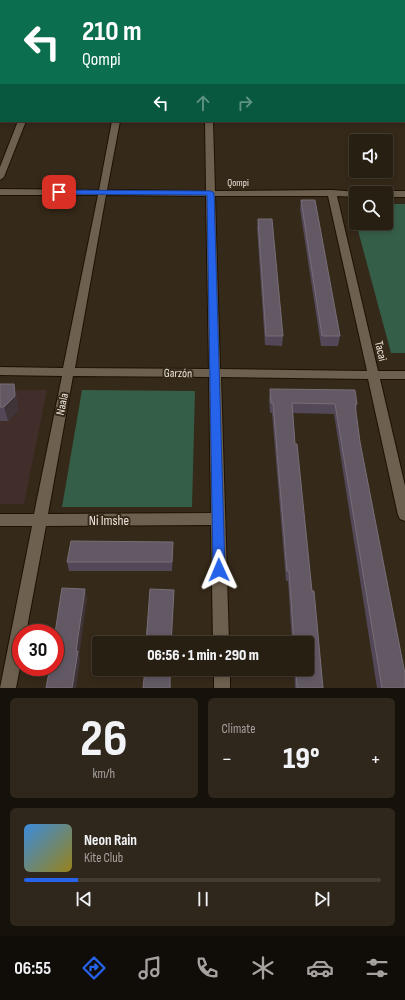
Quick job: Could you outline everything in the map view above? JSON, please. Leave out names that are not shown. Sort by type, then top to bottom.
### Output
[{"type":"street","points":[[0,177],[22,122]]},
{"type":"street","name":"Naala","points":[[8,688],[116,122]]},
{"type":"street","points":[[209,122],[221,636]]},
{"type":"street","name":"Qompi","points":[[0,192],[349,194]]},
{"type":"street","name":"Tacai","points":[[332,194],[405,515]]},
{"type":"street","points":[[393,194],[405,194]]},
{"type":"street","name":"Garzón","points":[[0,371],[405,375]]},
{"type":"street","name":"Ni Imshe","points":[[0,520],[218,519]]},
{"type":"street","points":[[222,676],[222,688]]},
{"type":"shaded area","points":[[0,390],[47,390],[24,504],[0,504]]},
{"type":"green space","points":[[393,204],[405,204],[405,353],[391,353],[358,230],[393,230]]},
{"type":"green space","points":[[82,390],[195,391],[192,507],[62,507]]},
{"type":"building","points":[[301,200],[315,200],[340,336],[322,336]]},
{"type":"building","points":[[258,219],[272,219],[283,336],[266,336]]},
{"type":"building","points":[[0,384],[14,384],[15,396],[4,407],[0,407]]},
{"type":"building","points":[[270,389],[355,390],[357,404],[355,404],[360,442],[405,674],[405,688],[382,688],[335,404],[292,403],[295,444],[297,444],[312,591],[314,591],[323,688],[297,688],[296,676],[314,676],[314,636],[294,636],[289,571],[287,571],[273,403],[271,403]]},
{"type":"building","points":[[71,541],[173,542],[172,562],[67,562]]},
{"type":"building","points":[[62,588],[85,589],[72,688],[46,688],[48,676],[64,676],[64,624],[56,624]]},
{"type":"building","points":[[150,589],[174,590],[171,636],[147,636]]},
{"type":"building","points":[[144,676],[170,676],[170,688],[143,688]]},
{"type":"route","points":[[59,192],[211,193],[219,570]]}]
